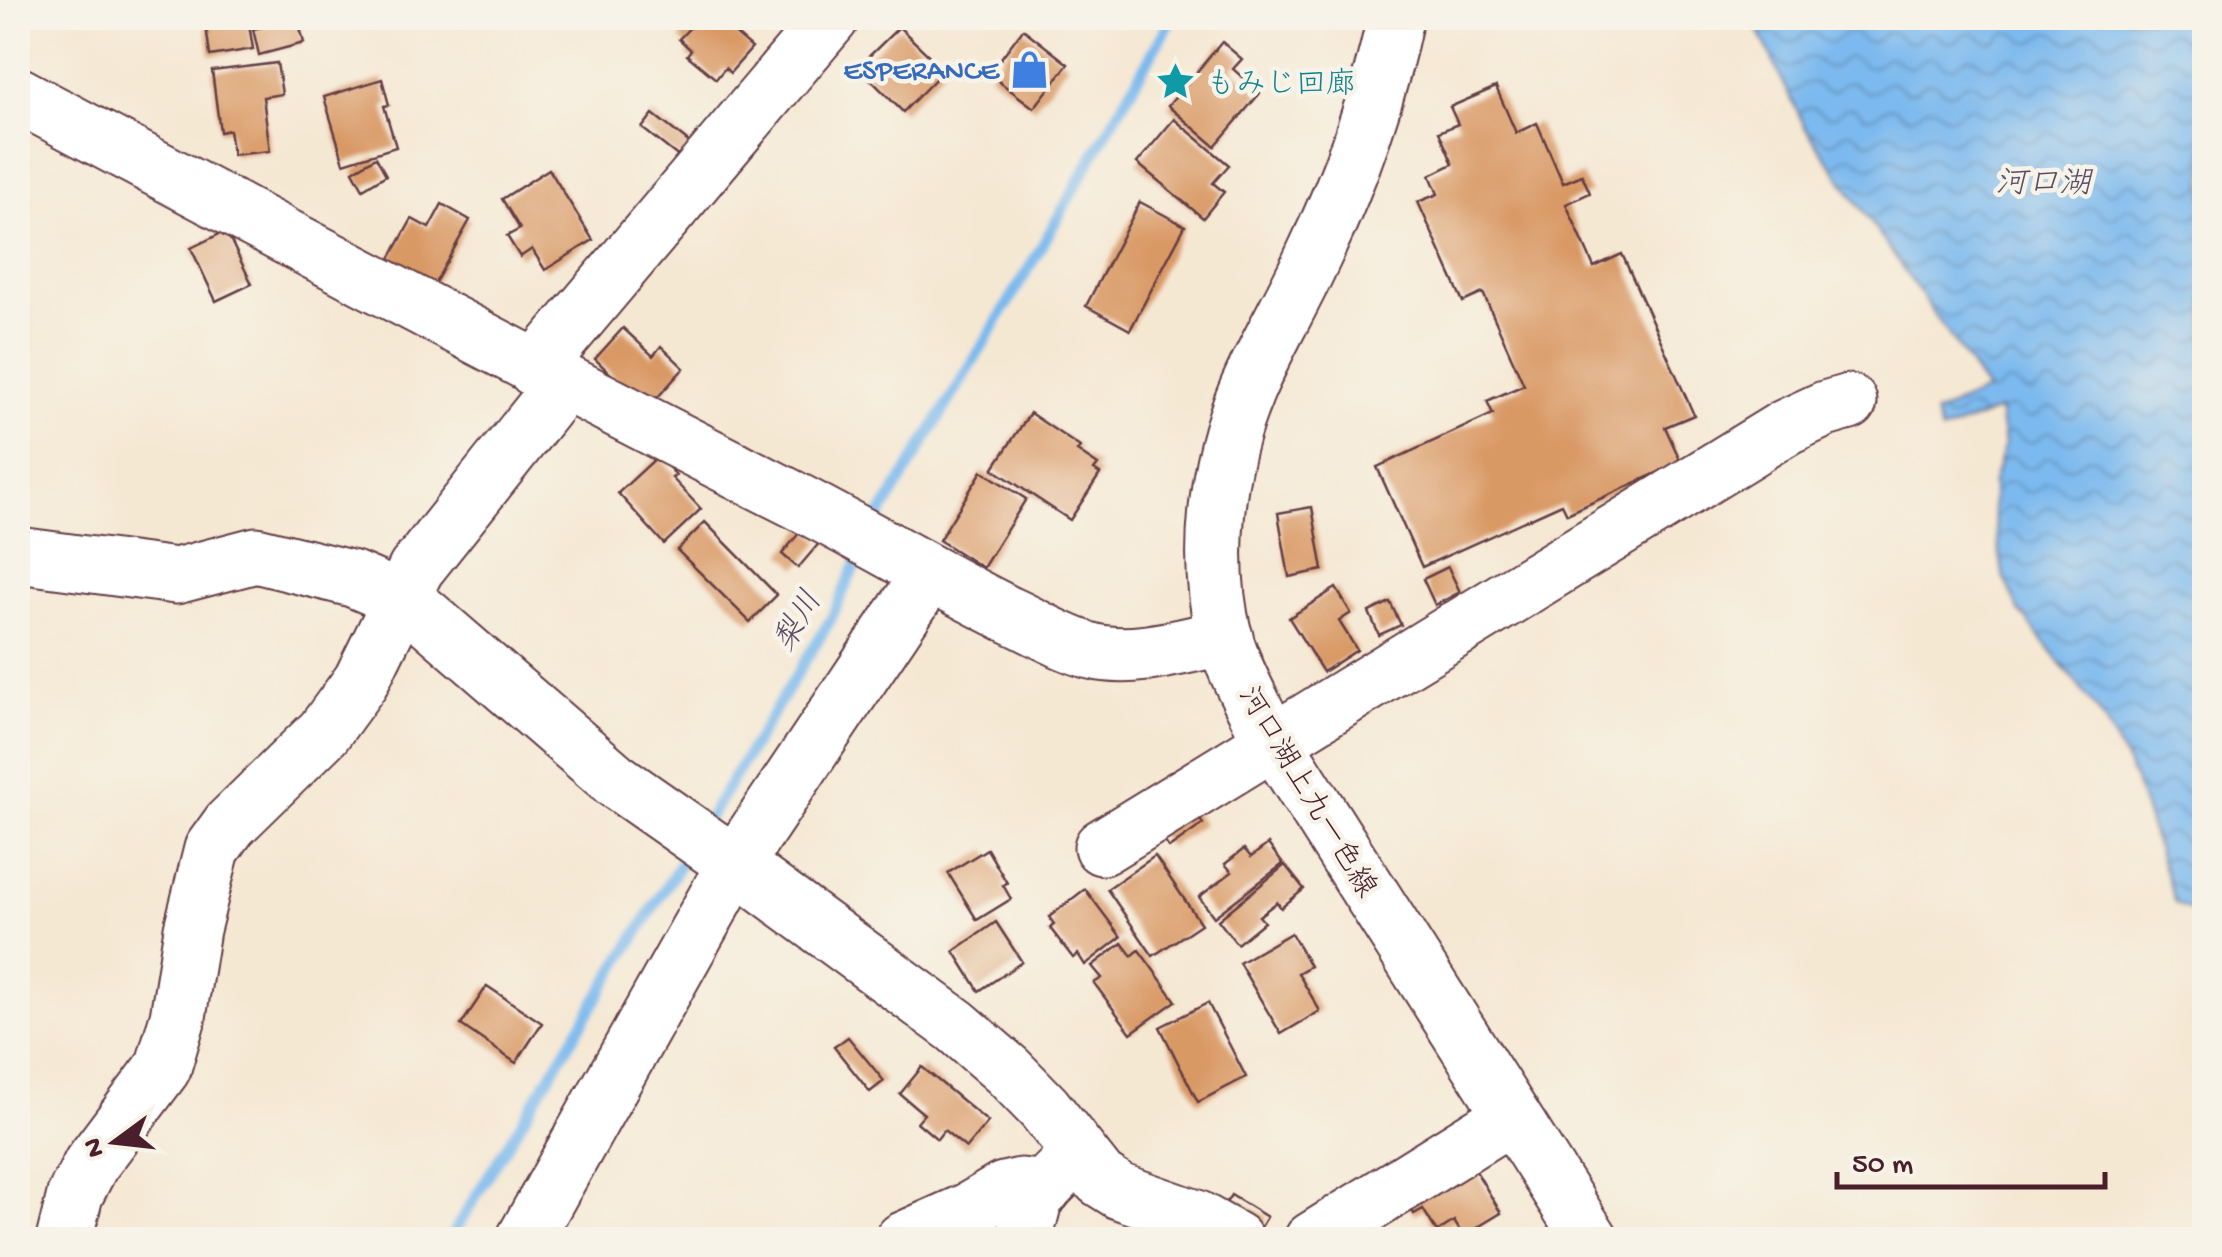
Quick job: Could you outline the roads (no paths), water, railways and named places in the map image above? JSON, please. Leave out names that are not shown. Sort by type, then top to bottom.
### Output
[{"type":"street","points":[[64,1240],[75,1195],[92,1164],[163,1068],[178,1016],[192,929],[212,849],[230,824],[324,732],[361,681],[416,569],[550,376],[831,18]]},
{"type":"street","name":"河口湖上九一色線","points":[[1395,18],[1371,110],[1352,160],[1313,257],[1247,391],[1224,466],[1216,551],[1217,593],[1225,637],[1242,681],[1274,742],[1590,1240]]},
{"type":"street","points":[[18,95],[908,563],[1086,650],[1111,655],[1148,653],[1225,637]]},
{"type":"street","points":[[1102,846],[1786,427],[1849,402]]},
{"type":"street","points":[[18,555],[176,576],[256,555],[353,578],[400,599],[423,614],[614,780],[736,864],[956,1026],[1008,1071],[1044,1108],[1061,1172]]},
{"type":"street","points":[[524,1240],[908,563]]},
{"type":"street","points":[[1312,1240],[1511,1116]]},
{"type":"street","points":[[1024,1240],[1034,1196],[1061,1172]]},
{"type":"street","points":[[903,1240],[1004,1190],[1061,1172],[1100,1179],[1120,1192],[1196,1218],[1234,1240]]},
{"type":"water","name":"河口湖","points":[[1757,18],[2204,18],[2204,948],[2193,912],[2175,903],[2134,778],[2102,716],[2018,609],[2003,574],[1993,510],[1993,482],[2004,445],[1999,410],[1941,432],[1935,414],[1987,390],[1805,127],[1759,32]]},
{"type":"waterway","name":"梨川","points":[[873,528],[1028,270],[1172,18]]},
{"type":"waterway","name":"梨川","points":[[703,827],[831,619],[861,553]]},
{"type":"waterway","name":"梨川","points":[[449,1240],[688,851]]},
{"type":"place","name":"ESPERANCE","points":[[1029,69]]},
{"type":"place","name":"もみじ回廊","points":[[1176,82]]}]
